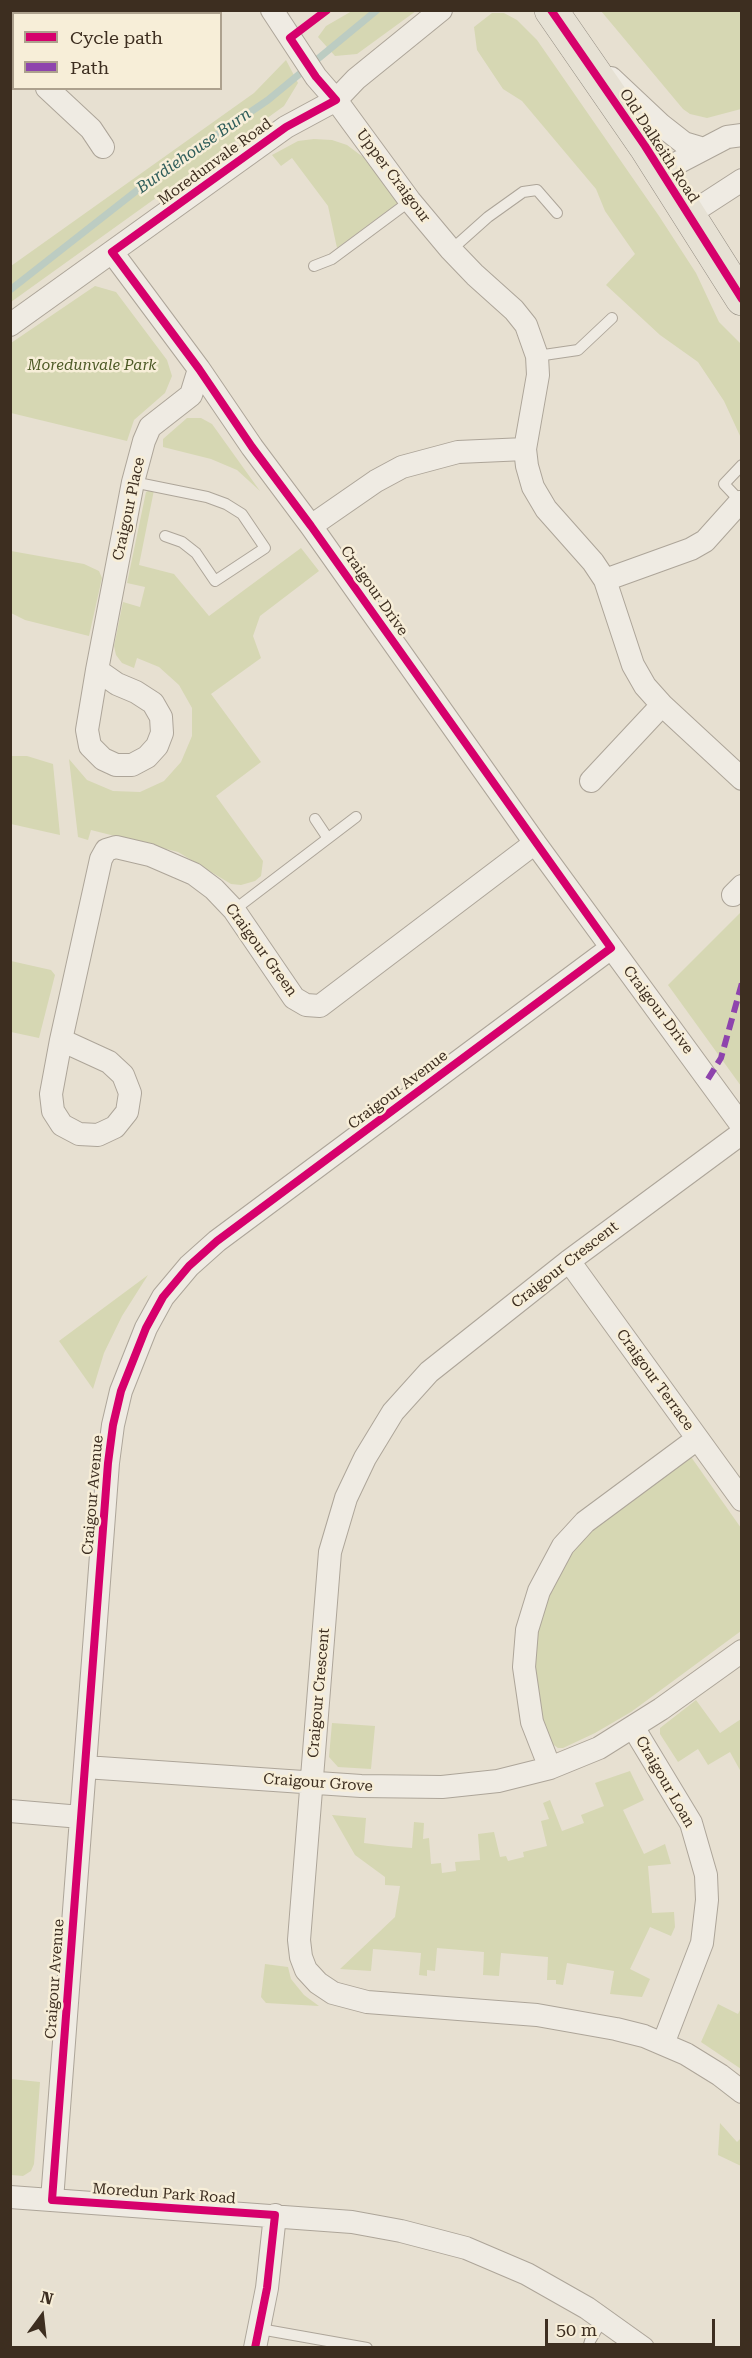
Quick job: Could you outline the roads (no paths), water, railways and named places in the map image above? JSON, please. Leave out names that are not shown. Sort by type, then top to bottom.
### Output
[{"type":"main road","name":"Old Dalkeith Road","points":[[551,10],[660,172],[741,299]]},
{"type":"street","name":"Upper Craigour","points":[[272,10],[316,76],[410,201],[451,250],[514,310],[526,325],[537,356],[538,375],[525,449],[533,487],[546,509],[593,562],[605,580],[633,665],[645,686],[662,705],[741,779]]},
{"type":"street","name":"Moredunvale Road","points":[[10,325],[286,128],[336,100],[356,79],[441,10]]},
{"type":"street","name":"Old Dalkeith Road","points":[[576,46],[684,143],[704,149]]},
{"type":"street","points":[[49,90],[91,129],[105,147]]},
{"type":"street","points":[[660,172],[727,137],[741,135]]},
{"type":"street","points":[[688,215],[741,180]]},
{"type":"street","name":"Craigour Drive","points":[[112,252],[199,369],[252,447],[311,526],[535,843],[741,1126]]},
{"type":"street","name":"Craigour Place","points":[[97,670],[133,482],[150,427],[191,395],[199,369]]},
{"type":"street","points":[[311,526],[376,481],[402,467],[458,452],[525,449]]},
{"type":"street","points":[[605,580],[691,549],[705,541],[741,502]]},
{"type":"street","points":[[591,781],[662,705]]},
{"type":"street","name":"Craigour Green","points":[[61,1040],[101,859],[106,850],[116,847],[174,864],[194,874],[214,889],[234,910],[294,998],[306,1005],[320,1006],[535,843]]},
{"type":"street","name":"Craigour Avenue","points":[[52,2200],[113,1425],[121,1391],[133,1357],[163,1297],[189,1266],[217,1241],[611,948]]},
{"type":"street","name":"Craigour Crescent","points":[[741,1132],[569,1261],[429,1372],[393,1413],[374,1442],[355,1478],[340,1515],[330,1552],[299,1950],[306,1970],[318,1983],[333,1993],[367,2002],[562,2018],[616,2029],[663,2044],[703,2064],[741,2092]]},
{"type":"street","name":"Craigour Terrace","points":[[569,1261],[741,1500]]},
{"type":"street","points":[[550,1768],[532,1722],[524,1667],[527,1630],[539,1591],[554,1560],[573,1533],[697,1439]]},
{"type":"street","name":"Craigour Grove","points":[[85,1767],[371,1786],[458,1786],[498,1781],[550,1768],[583,1756],[633,1727],[741,1651]]},
{"type":"street","name":"Craigour Loan","points":[[633,1727],[691,1823],[706,1875],[707,1900],[702,1943],[663,2044]]},
{"type":"street","points":[[10,1811],[81,1817]]},
{"type":"street","name":"Moredun Park Road","points":[[10,2197],[275,2215],[352,2222],[401,2231],[466,2248],[527,2274],[603,2318],[643,2348]]},
{"type":"street","points":[[257,2338],[267,2288],[275,2215]]},
{"type":"lane","points":[[451,250],[488,217],[523,192],[537,190],[557,213]]},
{"type":"lane","points":[[314,266],[333,259],[410,201]]},
{"type":"lane","points":[[537,356],[578,350],[612,318]]},
{"type":"lane","points":[[741,465],[724,484],[741,502]]},
{"type":"lane","points":[[133,482],[207,497],[226,504],[242,514],[265,548],[214,581],[196,553],[182,542],[165,536]]},
{"type":"lane","points":[[234,910],[356,817]]},
{"type":"lane","points":[[315,819],[327,837]]},
{"type":"lane","points":[[588,2348],[603,2318]]},
{"type":"lane","points":[[257,2338],[367,2348]]},
{"type":"waterway","name":"Burdiehouse Burn","points":[[10,290],[149,181],[268,100],[377,10]]},
{"type":"park label","name":"Moredunvale Park","points":[[92,366]]}]
